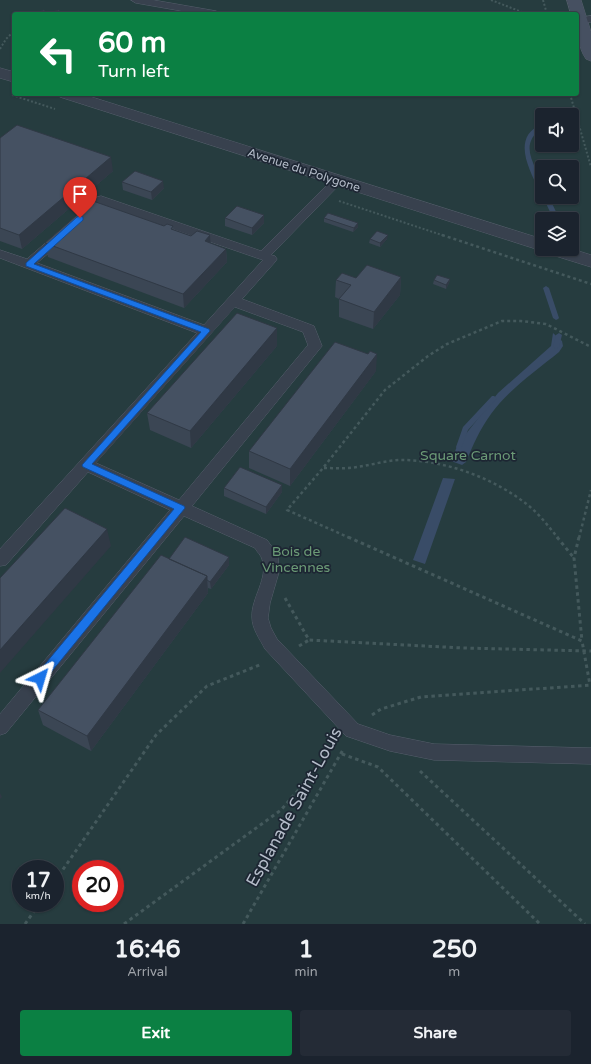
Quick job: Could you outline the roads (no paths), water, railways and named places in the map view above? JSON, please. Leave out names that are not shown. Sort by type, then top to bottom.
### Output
[{"type":"street","points":[[574,0],[583,20],[591,56]]},
{"type":"street","points":[[0,73],[12,76]]},
{"type":"street","name":"Avenue du Polygone","points":[[72,96],[535,244]]},
{"type":"street","points":[[575,256],[591,261]]},
{"type":"lane","points":[[136,0],[205,12]]},
{"type":"lane","points":[[263,256],[337,181]]},
{"type":"lane","points":[[0,560],[271,259],[101,200],[29,264]]},
{"type":"lane","points":[[0,254],[206,331]]},
{"type":"lane","points":[[0,727],[315,346],[309,329],[233,301]]},
{"type":"lane","points":[[86,465],[261,544],[270,556],[271,574],[264,595],[260,618],[264,632],[282,656],[352,730],[390,743],[434,752],[591,756]]},
{"type":"water","points":[[553,333],[562,341],[563,346],[559,352],[523,381],[498,405],[480,431],[466,462],[462,465],[451,461],[458,444],[498,393],[551,346]]},
{"type":"water","points":[[443,478],[455,479],[425,564],[413,560]]},
{"type":"waterway","points":[[535,131],[529,139],[527,147],[530,164],[535,175]]},
{"type":"waterway","points":[[549,204],[553,212]]},
{"type":"waterway","points":[[546,288],[556,318]]},
{"type":"waterway","points":[[556,347],[559,335]]},
{"type":"waterway","points":[[459,447],[465,429],[494,398]]},
{"type":"park label","name":"Square Carnot","points":[[468,455]]},
{"type":"park label","name":"Bois de Vincennes","points":[[296,560]]}]
